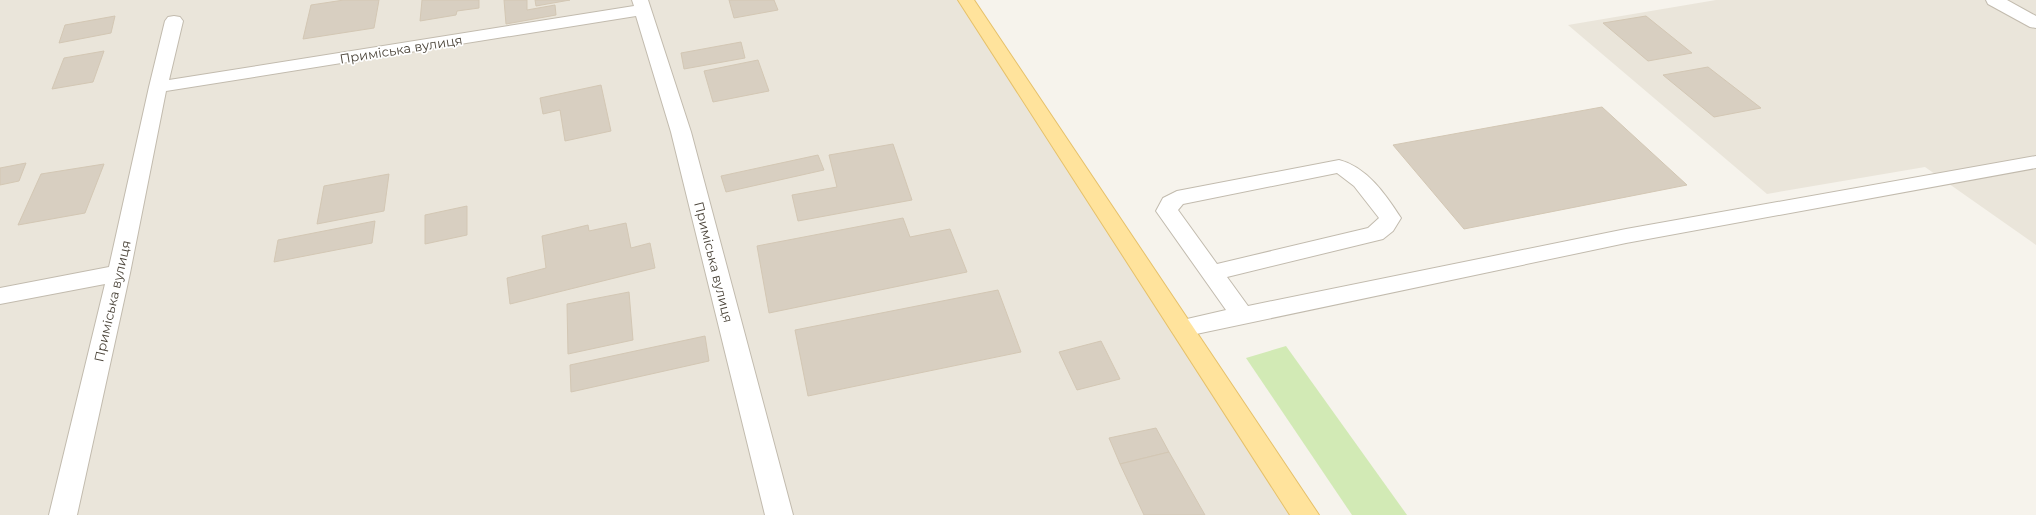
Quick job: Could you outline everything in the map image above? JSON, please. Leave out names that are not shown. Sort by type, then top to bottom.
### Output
[{"type":"main road","points":[[966,0],[1305,515]]},
{"type":"street","points":[[1994,0],[2036,23]]},
{"type":"street","name":"Приміська вулиця","points":[[158,87],[642,5],[681,132],[779,515]]},
{"type":"street","name":"Приміська вулиця","points":[[63,515],[119,273],[158,87],[174,20]]},
{"type":"street","points":[[1182,328],[1626,236],[2036,162]]},
{"type":"street","points":[[1212,274],[1375,234],[1385,226],[1390,218],[1356,175],[1349,169],[1339,166],[1177,198],[1170,203],[1167,210],[1212,274],[1243,316]]},
{"type":"street","points":[[0,296],[119,273]]},
{"type":"shaded area","points":[[0,0],[960,0],[1295,515],[0,515]]},
{"type":"shaded area","points":[[1716,0],[2036,0],[2036,245],[1925,167],[1767,194],[1568,25]]},
{"type":"green space","points":[[1286,346],[1407,515],[1352,515],[1246,358]]},
{"type":"building","points":[[344,0],[379,0],[374,28],[303,39],[311,5]]},
{"type":"building","points":[[422,0],[479,0],[479,8],[457,11],[456,15],[420,21]]},
{"type":"building","points":[[504,0],[527,0],[527,10],[555,5],[556,15],[506,24]]},
{"type":"building","points":[[535,0],[570,0],[536,6]]},
{"type":"building","points":[[729,0],[774,0],[778,10],[734,18]]},
{"type":"building","points":[[115,16],[111,33],[59,43],[65,25]]},
{"type":"building","points":[[1646,16],[1692,53],[1648,61],[1603,23]]},
{"type":"building","points":[[741,42],[745,58],[684,69],[681,53]]},
{"type":"building","points":[[104,51],[93,82],[52,89],[64,58]]},
{"type":"building","points":[[758,60],[769,91],[713,102],[704,71]]},
{"type":"building","points":[[1708,67],[1761,108],[1714,117],[1663,75]]},
{"type":"building","points":[[601,85],[611,131],[565,141],[560,110],[543,114],[540,98]]},
{"type":"building","points":[[1602,107],[1687,185],[1464,229],[1393,145]]},
{"type":"building","points":[[893,144],[912,200],[798,221],[792,195],[837,187],[829,155]]},
{"type":"building","points":[[818,155],[824,170],[726,192],[721,176]]},
{"type":"building","points":[[26,163],[19,181],[0,185],[0,168]]},
{"type":"building","points":[[104,164],[85,213],[18,225],[41,174]]},
{"type":"building","points":[[389,174],[384,211],[317,224],[324,186]]},
{"type":"building","points":[[467,206],[467,235],[425,244],[425,215]]},
{"type":"building","points":[[903,218],[910,237],[950,229],[967,272],[769,313],[757,246]]},
{"type":"building","points":[[375,221],[372,243],[274,262],[278,240]]},
{"type":"building","points":[[626,223],[631,248],[650,243],[655,268],[510,304],[507,278],[546,268],[542,236],[588,225],[589,231]]},
{"type":"building","points":[[998,290],[1021,352],[808,396],[795,330]]},
{"type":"building","points":[[629,292],[633,340],[568,354],[567,304]]},
{"type":"building","points":[[705,336],[709,361],[571,392],[570,365]]},
{"type":"building","points":[[1101,341],[1120,379],[1077,390],[1059,352]]},
{"type":"building","points":[[1156,428],[1169,452],[1120,464],[1109,438]]},
{"type":"building","points":[[1169,452],[1205,515],[1144,515],[1120,464]]}]
